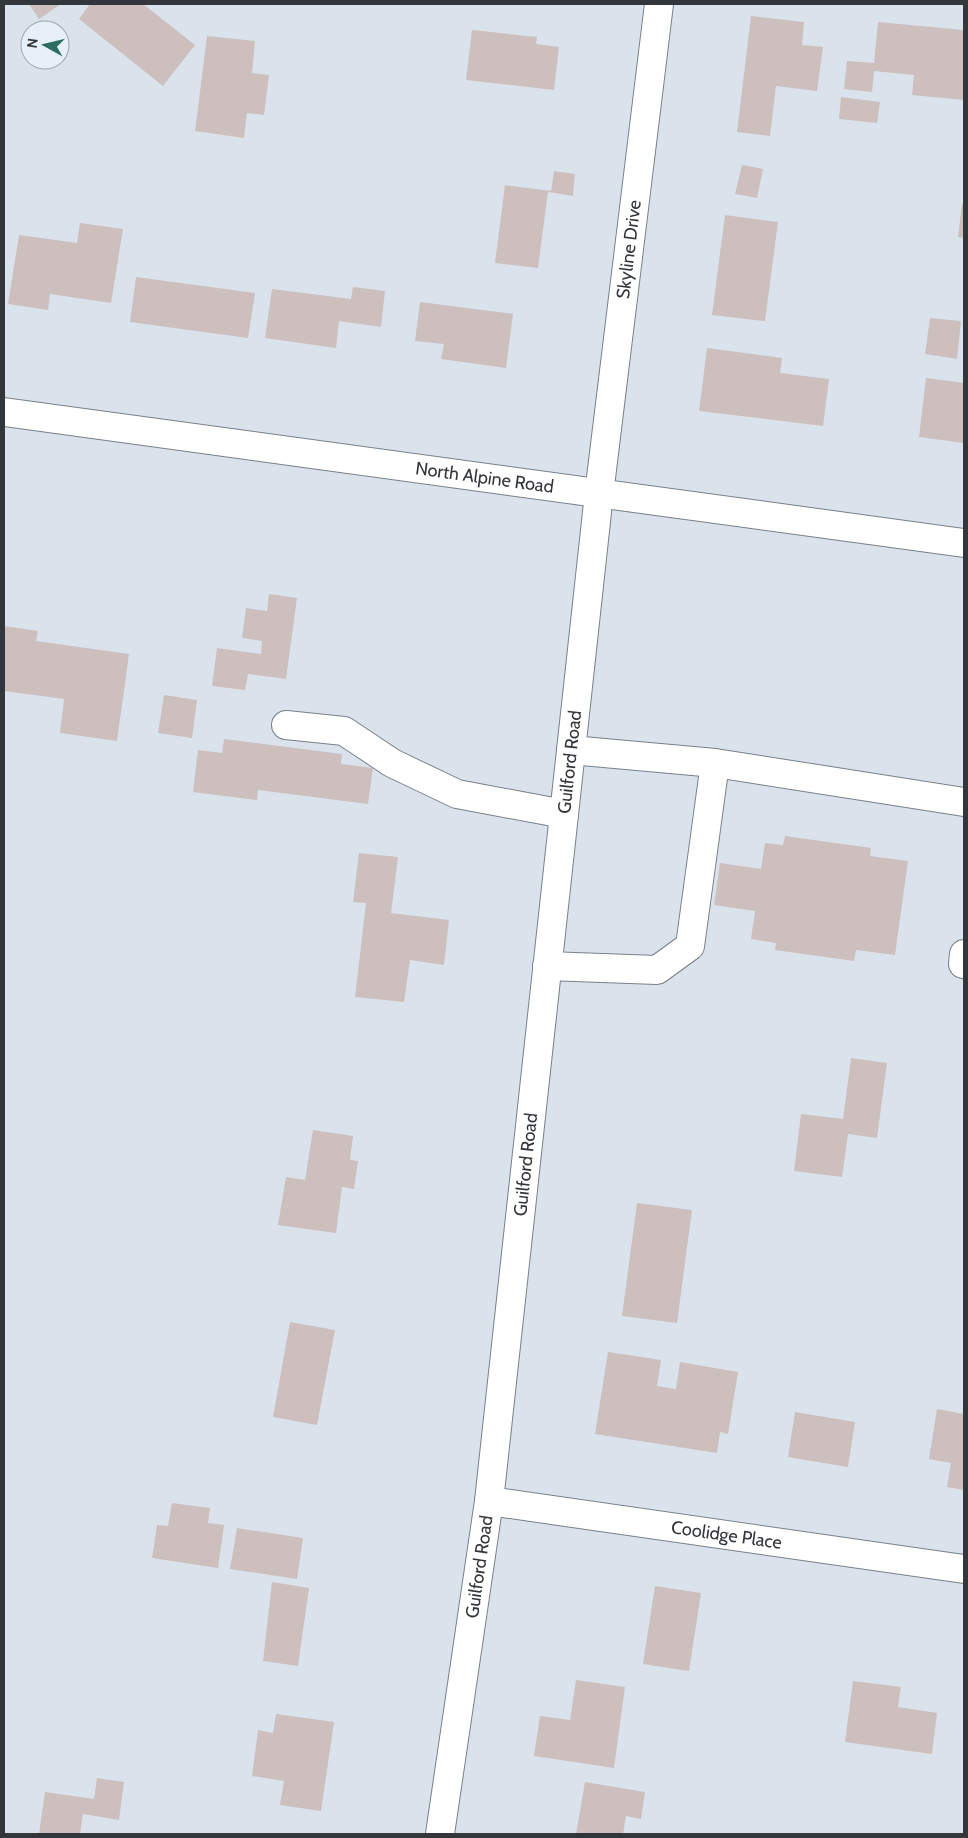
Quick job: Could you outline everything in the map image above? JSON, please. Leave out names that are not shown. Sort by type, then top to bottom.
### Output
[{"type":"street","name":"Skyline Drive","points":[[599,494],[659,4]]},
{"type":"street","name":"North Alpine Road","points":[[4,412],[964,543]]},
{"type":"street","name":"Guilford Road","points":[[440,1834],[489,1501],[599,494]]},
{"type":"street","points":[[286,725],[344,731],[392,763],[457,794],[564,814]]},
{"type":"street","points":[[571,750],[715,763],[964,802]]},
{"type":"street","points":[[547,966],[657,970],[690,946],[715,763]]},
{"type":"street","name":"Coolidge Place","points":[[489,1501],[964,1569]]},
{"type":"building","points":[[29,4],[61,4],[39,19]]},
{"type":"building","points":[[90,4],[143,4],[195,45],[163,86],[79,19]]},
{"type":"building","points":[[751,16],[804,22],[802,45],[823,47],[817,91],[776,86],[770,136],[737,132]]},
{"type":"building","points":[[878,22],[964,30],[964,100],[912,95],[914,75],[874,71],[872,92],[844,89],[847,61],[874,63]]},
{"type":"building","points":[[472,30],[537,37],[536,44],[559,47],[554,90],[466,80]]},
{"type":"building","points":[[207,36],[255,41],[252,73],[269,75],[264,115],[247,113],[244,138],[195,131]]},
{"type":"building","points":[[841,97],[880,102],[877,123],[839,119]]},
{"type":"building","points":[[742,165],[763,169],[757,198],[735,194]]},
{"type":"building","points":[[554,171],[575,174],[573,196],[548,192],[538,268],[495,263],[505,185],[551,191]]},
{"type":"building","points":[[962,204],[964,204],[964,238],[958,237]]},
{"type":"building","points":[[725,215],[778,222],[765,321],[712,315]]},
{"type":"building","points":[[80,223],[123,229],[111,303],[50,294],[48,310],[8,304],[19,235],[77,243]]},
{"type":"building","points":[[136,277],[255,293],[248,338],[130,322]]},
{"type":"building","points":[[353,287],[385,291],[381,327],[339,321],[336,348],[265,338],[272,289],[351,299]]},
{"type":"building","points":[[420,302],[513,314],[506,368],[441,359],[444,344],[415,341]]},
{"type":"building","points":[[930,318],[961,321],[957,359],[925,354]]},
{"type":"building","points":[[707,348],[782,358],[780,373],[829,379],[823,426],[699,411]]},
{"type":"building","points":[[926,378],[964,383],[964,443],[919,437]]},
{"type":"building","points":[[269,594],[297,598],[286,679],[248,674],[245,690],[212,686],[217,648],[261,654],[262,641],[242,638],[246,608],[267,611]]},
{"type":"building","points":[[4,626],[38,631],[36,641],[129,654],[117,741],[60,733],[64,699],[4,691]]},
{"type":"building","points":[[164,695],[197,700],[192,738],[158,733]]},
{"type":"building","points":[[224,739],[342,754],[341,764],[373,768],[368,804],[258,790],[257,800],[193,792],[198,750],[222,753]]},
{"type":"building","points":[[785,836],[871,848],[870,856],[908,861],[895,955],[856,950],[854,961],[775,950],[776,943],[751,939],[755,911],[714,905],[720,863],[761,869],[765,843],[783,845]]},
{"type":"building","points":[[359,853],[398,857],[391,913],[449,920],[444,965],[410,960],[404,1002],[355,997],[366,903],[353,902]]},
{"type":"building","points":[[851,1058],[887,1063],[877,1138],[848,1134],[842,1177],[794,1171],[801,1114],[843,1119]]},
{"type":"building","points":[[313,1130],[353,1136],[350,1160],[358,1161],[354,1189],[342,1187],[336,1233],[278,1225],[286,1177],[305,1180]]},
{"type":"building","points":[[637,1203],[692,1210],[677,1323],[622,1316]]},
{"type":"building","points":[[290,1322],[335,1330],[317,1425],[273,1417]]},
{"type":"building","points":[[608,1352],[661,1360],[657,1386],[676,1389],[680,1362],[738,1372],[728,1434],[720,1432],[717,1453],[595,1434]]},
{"type":"building","points":[[937,1409],[964,1414],[964,1490],[947,1487],[951,1463],[929,1459]]},
{"type":"building","points":[[795,1412],[855,1422],[848,1467],[788,1457]]},
{"type":"building","points":[[172,1503],[210,1508],[208,1523],[224,1525],[218,1568],[152,1558],[157,1525],[168,1526]]},
{"type":"building","points":[[237,1528],[303,1538],[297,1579],[230,1569]]},
{"type":"building","points":[[272,1582],[309,1588],[298,1666],[263,1661]]},
{"type":"building","points":[[655,1586],[701,1593],[689,1671],[643,1664]]},
{"type":"building","points":[[576,1680],[625,1687],[614,1768],[534,1756],[540,1716],[570,1720]]},
{"type":"building","points":[[853,1681],[901,1687],[898,1707],[937,1713],[932,1754],[845,1742]]},
{"type":"building","points":[[276,1714],[334,1722],[321,1811],[280,1805],[284,1781],[252,1776],[258,1730],[273,1733]]},
{"type":"building","points":[[97,1778],[124,1782],[119,1820],[83,1814],[80,1834],[39,1834],[45,1792],[94,1799]]},
{"type":"building","points":[[585,1782],[645,1792],[641,1819],[626,1816],[623,1834],[576,1834]]}]
